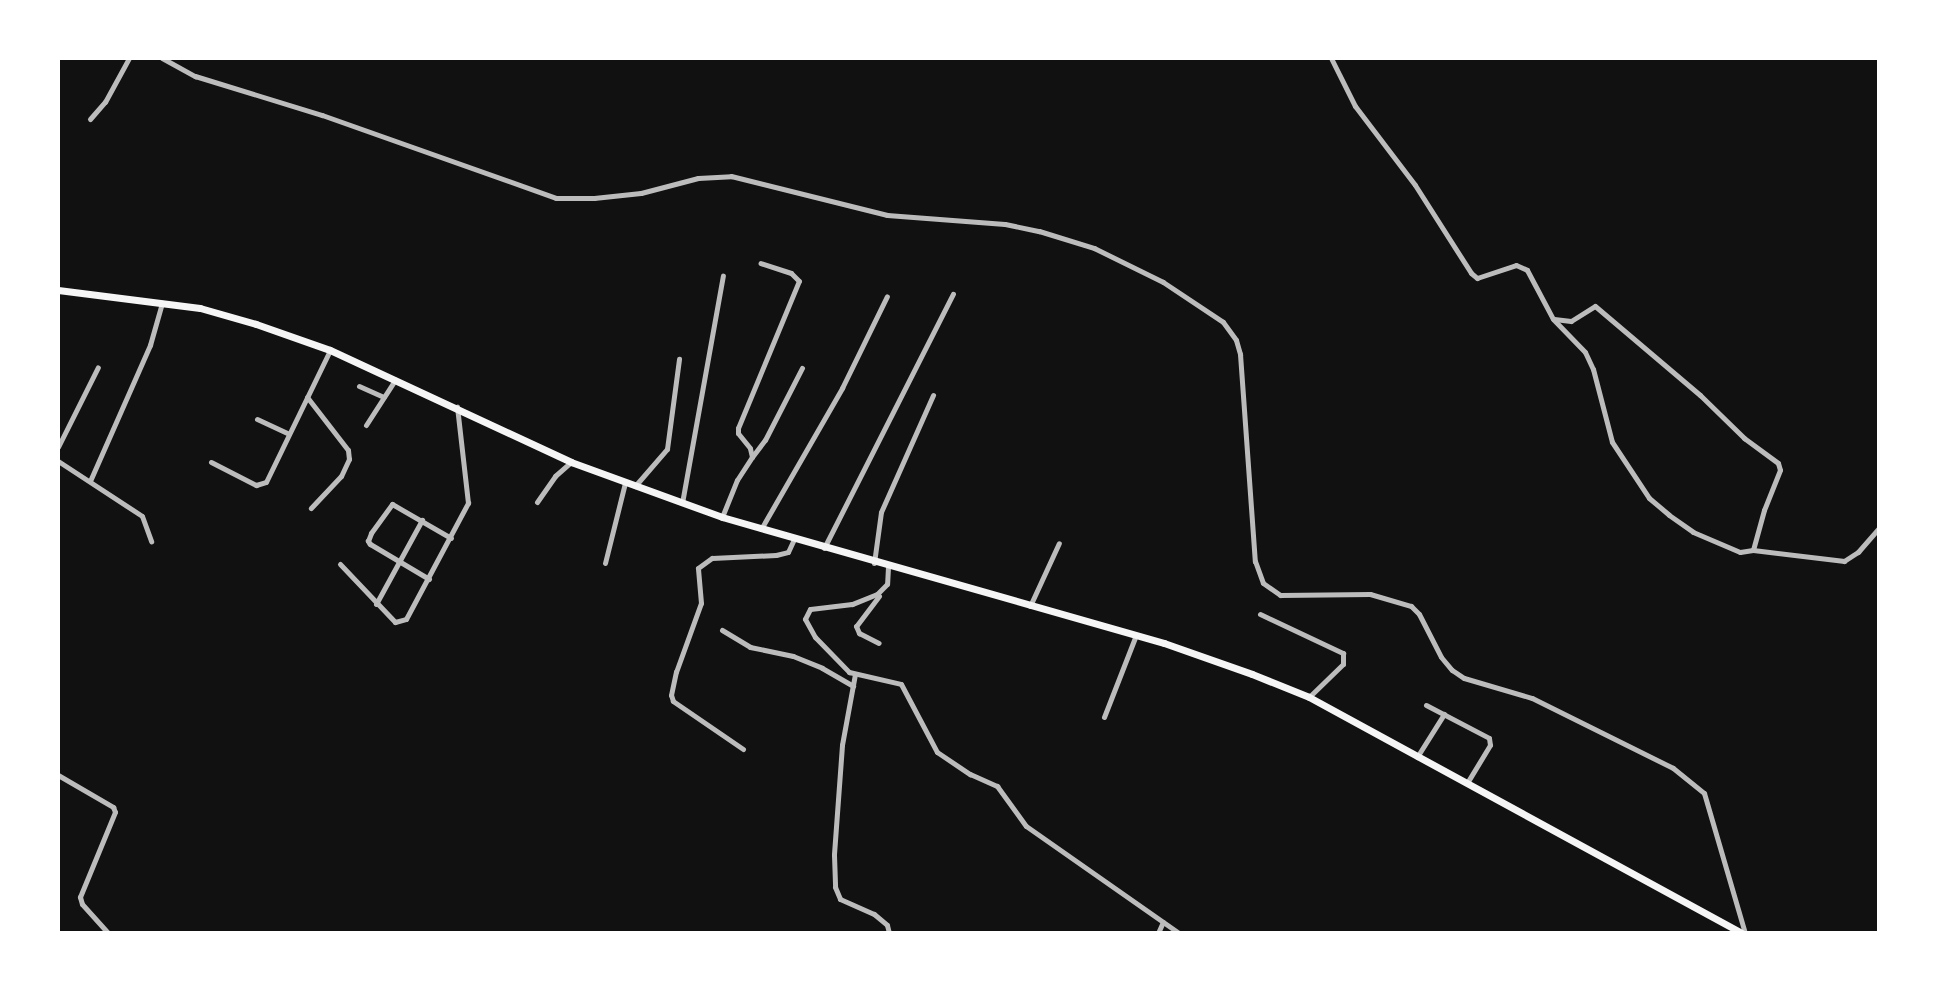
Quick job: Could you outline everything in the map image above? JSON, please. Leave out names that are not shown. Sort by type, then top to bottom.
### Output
[{"type":"main road","points":[[58,290],[211,311],[330,350],[571,462],[722,517],[888,567],[1136,635],[1252,674],[1309,697],[1744,933]]},
{"type":"street","points":[[90,119],[105,102],[129,58]]},
{"type":"street","points":[[162,58],[195,76],[322,114],[556,198],[594,198],[641,193],[698,178],[732,176],[887,215],[1005,224],[1039,231],[1094,248],[1163,282],[1223,322],[1236,340],[1240,354],[1255,561],[1263,583],[1280,595],[1370,594],[1411,606],[1419,614],[1441,657],[1452,670],[1464,678],[1532,698],[1673,768],[1704,793],[1744,933]]},
{"type":"street","points":[[1331,58],[1355,106],[1415,185],[1471,273],[1477,278],[1521,265],[1536,284],[1542,302],[1553,319],[1585,352],[1593,369],[1612,442],[1649,498],[1693,532],[1740,552],[1753,550],[1844,561],[1858,552],[1879,528]]},
{"type":"street","points":[[752,457],[750,447],[738,433],[738,428],[799,281],[790,273],[761,263]]},
{"type":"street","points":[[682,503],[723,276]]},
{"type":"street","points":[[824,548],[953,295]]},
{"type":"street","points":[[761,529],[842,388],[887,296]]},
{"type":"street","points":[[90,481],[150,345],[162,303]]},
{"type":"street","points":[[1553,319],[1571,321],[1595,306],[1700,395],[1744,438],[1778,463],[1780,470],[1777,483],[1764,510],[1753,550]]},
{"type":"street","points":[[211,462],[261,485],[330,350]]},
{"type":"street","points":[[635,486],[667,449],[679,359]]},
{"type":"street","points":[[58,447],[98,367]]},
{"type":"street","points":[[722,517],[737,480],[765,440],[802,368]]},
{"type":"street","points":[[366,425],[395,380]]},
{"type":"street","points":[[359,386],[384,397]]},
{"type":"street","points":[[874,563],[881,512],[933,395]]},
{"type":"street","points":[[307,397],[348,450],[349,459],[341,476],[311,508]]},
{"type":"street","points":[[340,564],[395,622],[401,623],[406,619],[468,503],[457,407]]},
{"type":"street","points":[[257,419],[289,434]]},
{"type":"street","points":[[58,461],[142,516],[151,541]]},
{"type":"street","points":[[537,502],[558,473],[571,462]]},
{"type":"street","points":[[605,563],[625,483]]},
{"type":"street","points":[[429,579],[370,544],[371,533],[392,503],[452,537]]},
{"type":"street","points":[[376,604],[422,520]]},
{"type":"street","points":[[743,749],[673,701],[671,695],[676,672],[701,603],[698,568],[712,558],[788,552],[794,539]]},
{"type":"street","points":[[1030,606],[1059,543]]},
{"type":"street","points":[[879,643],[859,633],[856,626],[887,584],[888,567]]},
{"type":"street","points":[[883,590],[862,601],[817,607],[807,613],[807,626],[815,637],[855,674],[901,684],[937,752],[970,774],[997,786],[1026,826],[1179,933]]},
{"type":"street","points":[[1260,614],[1343,653],[1343,664],[1309,697]]},
{"type":"street","points":[[722,630],[750,647],[793,656],[822,668],[853,686]]},
{"type":"street","points":[[1104,717],[1136,635]]},
{"type":"street","points":[[855,674],[842,745],[834,855],[836,894],[840,900],[883,920],[889,933]]},
{"type":"street","points":[[1426,705],[1486,735],[1490,741],[1467,783]]},
{"type":"street","points":[[1417,757],[1444,714]]},
{"type":"street","points":[[58,775],[113,807],[115,812],[80,897],[82,904],[108,933]]},
{"type":"street","points":[[1158,933],[1163,922]]},
{"type":"street","points":[[1723,933],[1732,928]]}]
